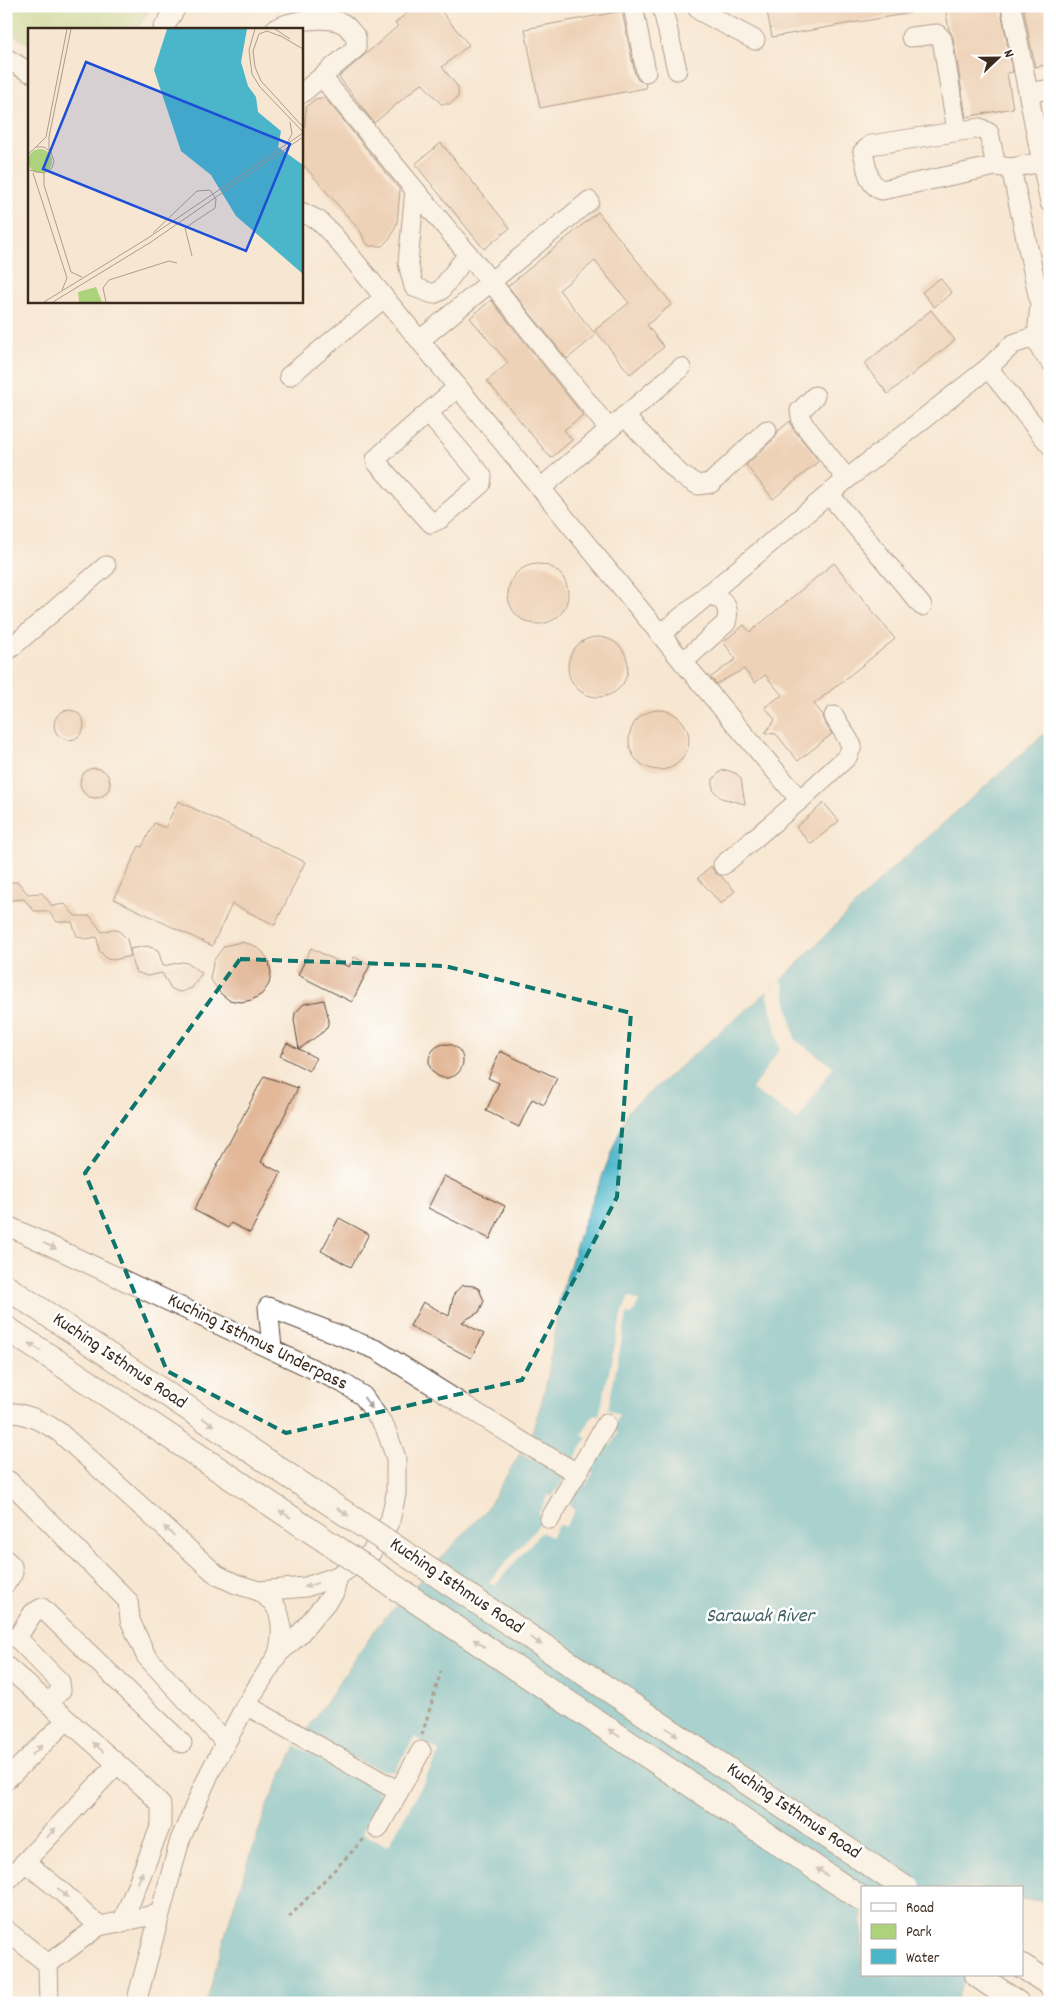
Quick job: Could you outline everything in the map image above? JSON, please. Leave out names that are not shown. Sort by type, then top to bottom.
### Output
[{"type":"main road","name":"Kuching Isthmus Road","points":[[6,1287],[902,1886]]},
{"type":"main road","name":"Kuching Isthmus Road","points":[[6,1328],[861,1898]]},
{"type":"main road","points":[[1024,1967],[1050,1977]]},
{"type":"main road","points":[[1024,1967],[1050,1984]]},
{"type":"main road","points":[[978,1976],[1010,1998]]},
{"type":"street","points":[[164,28],[177,6]]},
{"type":"street","points":[[633,6],[646,72]]},
{"type":"street","points":[[662,6],[676,70]]},
{"type":"street","points":[[696,6],[700,11],[755,40]]},
{"type":"street","points":[[1011,6],[1030,93],[1050,203]]},
{"type":"street","points":[[278,28],[309,20],[329,20],[343,23],[356,37],[356,48],[302,93]]},
{"type":"street","points":[[911,37],[937,34],[942,39],[957,131]]},
{"type":"street","points":[[6,58],[28,71]]},
{"type":"street","points":[[322,77],[609,429]]},
{"type":"street","points":[[1030,93],[1050,89]]},
{"type":"street","points":[[1042,162],[1004,167],[882,190],[876,188],[871,183],[863,152],[871,144],[957,131],[980,128],[989,133],[1004,167],[1040,304],[1037,336],[1041,350],[1050,361]]},
{"type":"street","points":[[415,190],[408,263],[414,287],[433,294],[440,291],[468,254]]},
{"type":"street","points":[[420,340],[589,201]]},
{"type":"street","points":[[302,212],[318,220],[420,340],[683,662],[800,800]]},
{"type":"street","points":[[289,376],[384,298]]},
{"type":"street","points":[[661,634],[847,478],[988,368],[1013,344],[1037,336]]},
{"type":"street","points":[[541,488],[681,368]]},
{"type":"street","points":[[988,368],[1050,445]]},
{"type":"street","points":[[428,413],[482,476],[481,484],[440,520],[431,523],[376,459],[428,413],[458,387]]},
{"type":"street","points":[[815,396],[800,412],[802,422],[847,478]]},
{"type":"street","points":[[624,416],[682,475],[698,485],[711,483],[767,430]]},
{"type":"street","points":[[829,494],[922,606]]},
{"type":"street","points":[[6,652],[106,566]]},
{"type":"street","points":[[683,662],[726,623],[728,614],[725,604],[718,597],[708,594]]},
{"type":"street","points":[[723,864],[800,800],[847,757],[852,746],[834,716]]},
{"type":"street","name":"Kuching Isthmus Underpass","points":[[6,1225],[272,1348],[343,1383],[363,1396],[385,1427],[396,1458],[396,1494],[390,1521],[371,1553],[338,1576],[306,1587],[259,1591],[236,1584],[218,1575],[59,1432],[42,1421],[18,1413],[6,1412]]},
{"type":"street","points":[[272,1348],[268,1307],[377,1350],[526,1444],[578,1473]]},
{"type":"street","points":[[550,1520],[606,1424]]},
{"type":"street","points":[[6,1480],[128,1601],[130,1620],[146,1656],[226,1742]]},
{"type":"street","points":[[6,1560],[12,1566],[13,1573],[6,1583]]},
{"type":"street","points":[[136,2003],[180,1840],[210,1772],[246,1705],[278,1654],[298,1636],[334,1593],[338,1576]]},
{"type":"street","points":[[259,1591],[275,1605],[282,1638],[278,1654]]},
{"type":"street","points":[[49,1703],[61,1690],[60,1682],[17,1638],[33,1613],[42,1608],[182,1743]]},
{"type":"street","points":[[6,1666],[161,1805],[161,1825],[122,1923]]},
{"type":"street","points":[[246,1705],[398,1791]]},
{"type":"street","points":[[6,1780],[67,1720]]},
{"type":"street","points":[[372,1832],[398,1791],[420,1746]]},
{"type":"street","points":[[6,1882],[117,1764]]},
{"type":"street","points":[[25,1862],[62,1892],[99,1926]]},
{"type":"street","points":[[48,1964],[99,1926],[122,1923],[159,1914]]},
{"type":"street","points":[[6,1930],[48,1964],[49,2003]]},
{"type":"path","points":[[420,1746],[441,1671]]},
{"type":"path","points":[[289,1917],[372,1832]]},
{"type":"highlighted area","points":[[240,959],[445,966],[631,1013],[617,1197],[522,1380],[286,1433],[167,1371],[85,1173]]},
{"type":"green space","points":[[6,6],[153,6],[137,28],[28,28],[28,43],[6,30]]},
{"type":"water","name":"Sarawak River","points":[[1050,729],[1050,1903],[1024,1900],[1024,1886],[861,1886],[861,1976],[967,1976],[955,2003],[206,2003],[232,1911],[268,1803],[296,1746],[379,1624],[486,1510],[531,1435],[549,1371],[559,1301],[582,1227],[628,1111],[782,979],[887,873]]},
{"type":"pier","points":[[782,979],[795,1040],[833,1066],[798,1120],[752,1089],[780,1049],[767,991]]},
{"type":"pier","points":[[629,1297],[639,1301],[632,1315],[627,1314],[608,1409],[619,1415],[613,1429],[618,1432],[611,1446],[605,1443],[590,1470],[593,1473],[586,1485],[580,1482],[569,1506],[575,1510],[565,1527],[559,1524],[551,1537],[541,1532],[495,1585],[489,1582],[535,1530],[543,1518],[538,1515],[548,1495],[552,1497],[566,1477],[521,1453],[531,1435],[575,1459],[587,1438],[582,1435],[593,1415],[599,1416],[623,1311]]},
{"type":"pier","points":[[302,1737],[380,1770],[394,1772],[415,1737],[440,1752],[388,1846],[362,1833],[381,1798],[376,1787],[296,1746]]},
{"type":"building","points":[[415,6],[437,6],[469,45],[442,67],[458,87],[458,97],[450,104],[441,104],[422,83],[374,123],[339,77],[398,26],[395,23]]},
{"type":"building","points":[[766,6],[910,6],[910,13],[772,37]]},
{"type":"building","points":[[945,6],[1000,6],[1013,72],[1007,73],[1013,108],[966,117],[953,37],[949,30]]},
{"type":"building","points":[[1023,6],[1050,6],[1050,64],[1035,67]]},
{"type":"building","points":[[622,11],[635,74],[638,80],[645,83],[646,88],[540,108],[525,29]]},
{"type":"building","points":[[325,98],[400,190],[397,223],[391,237],[382,246],[370,246],[365,242],[361,232],[302,163],[306,107],[315,99]]},
{"type":"building","points":[[441,143],[510,228],[484,249],[415,164]]},
{"type":"building","points":[[598,212],[672,304],[647,325],[664,347],[630,374],[595,330],[629,303],[595,261],[559,290],[596,335],[567,359],[508,286]]},
{"type":"building","points":[[940,278],[952,293],[934,307],[922,292]]},
{"type":"building","points":[[491,300],[583,415],[564,430],[572,440],[551,458],[487,381],[508,363],[470,318]]},
{"type":"building","points":[[931,310],[955,340],[888,394],[864,364]]},
{"type":"building","points":[[790,421],[793,429],[819,461],[773,499],[746,465]]},
{"type":"building","points":[[834,563],[895,639],[814,704],[823,715],[824,722],[832,734],[798,761],[776,734],[765,733],[775,720],[765,707],[782,695],[765,675],[755,683],[744,669],[716,684],[711,677],[736,659],[723,642],[744,625],[750,632]]},
{"type":"building","points":[[538,564],[555,569],[563,577],[568,594],[563,611],[555,619],[538,624],[521,619],[513,611],[508,594],[513,577],[521,569]]},
{"type":"building","points":[[598,637],[615,642],[623,650],[628,667],[623,684],[615,692],[598,697],[581,692],[573,684],[568,667],[573,650],[581,642]]},
{"type":"building","points":[[69,710],[80,714],[84,725],[80,736],[69,740],[58,736],[54,725],[58,714]]},
{"type":"building","points":[[659,710],[676,715],[684,723],[689,740],[684,757],[676,765],[659,770],[642,765],[634,757],[629,740],[634,723],[642,715]]},
{"type":"building","points":[[95,768],[106,772],[110,783],[106,794],[95,798],[84,794],[80,783],[84,772]]},
{"type":"building","points":[[727,770],[737,774],[741,779],[745,804],[721,798],[713,790],[713,779],[721,771]]},
{"type":"building","points":[[178,801],[305,862],[275,925],[232,904],[212,946],[114,899],[139,846],[142,847],[154,823],[165,828]]},
{"type":"building","points":[[824,803],[839,821],[811,844],[796,827]]},
{"type":"building","points":[[711,866],[715,873],[721,876],[735,891],[721,904],[698,878]]},
{"type":"building","points":[[11,882],[18,882],[28,894],[42,893],[52,906],[65,904],[75,916],[90,916],[102,932],[113,929],[119,931],[127,939],[131,956],[113,960],[107,959],[99,950],[97,937],[85,939],[77,936],[72,922],[57,922],[48,911],[34,911],[24,899],[10,900],[6,898],[6,885]]},
{"type":"building","points":[[241,942],[253,945],[262,951],[269,961],[271,973],[269,984],[262,994],[252,1000],[241,1002],[229,1000],[220,993],[210,978],[214,960],[224,946]]},
{"type":"building","points":[[147,946],[158,950],[163,966],[182,962],[187,963],[202,973],[192,988],[181,992],[176,991],[171,988],[162,973],[147,976],[136,972],[130,949]]},
{"type":"building","points":[[311,948],[349,967],[354,957],[370,965],[352,1002],[298,975]]},
{"type":"building","points":[[324,1000],[329,1020],[327,1027],[299,1049],[294,1020],[295,1013],[304,1004]]},
{"type":"building","points":[[287,1043],[316,1058],[309,1071],[280,1056]]},
{"type":"building","points":[[446,1044],[453,1045],[458,1049],[462,1054],[462,1068],[458,1073],[453,1077],[446,1078],[439,1077],[434,1073],[430,1068],[429,1061],[430,1054],[434,1049],[439,1045]]},
{"type":"building","points":[[500,1051],[557,1078],[544,1105],[532,1099],[519,1127],[486,1111],[499,1083],[488,1078]]},
{"type":"building","points":[[264,1076],[298,1088],[261,1162],[281,1173],[250,1233],[231,1223],[228,1228],[194,1210]]},
{"type":"building","points":[[444,1176],[505,1206],[490,1239],[428,1208]]},
{"type":"building","points":[[339,1218],[369,1234],[351,1267],[321,1251]]},
{"type":"building","points":[[462,1285],[474,1286],[479,1289],[484,1301],[479,1312],[462,1322],[484,1334],[471,1358],[410,1326],[423,1302],[449,1316],[454,1294]]}]
